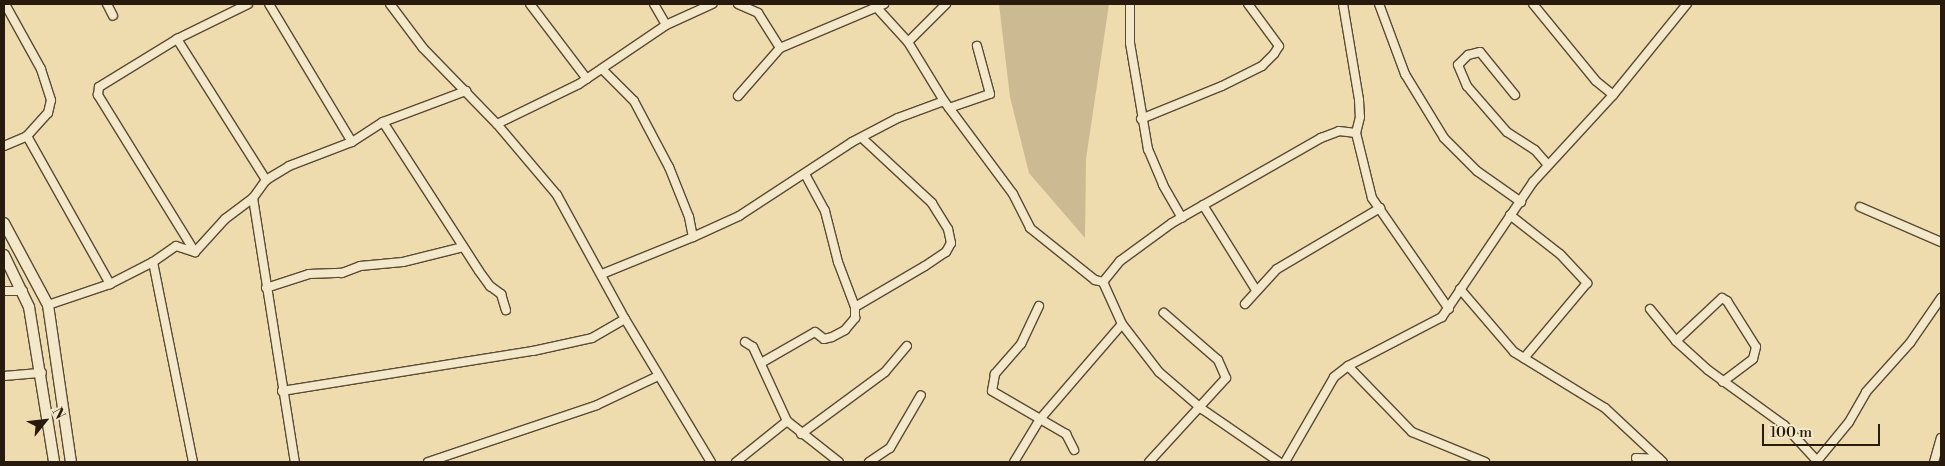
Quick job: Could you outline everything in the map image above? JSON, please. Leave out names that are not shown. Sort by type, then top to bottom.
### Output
[{"type":"street","points":[[4,146],[27,136],[48,113],[51,100],[41,69],[5,4]]},
{"type":"street","points":[[107,4],[113,16]]},
{"type":"street","points":[[195,252],[98,95],[99,87],[177,39],[248,4]]},
{"type":"street","points":[[269,4],[352,142]]},
{"type":"street","points":[[390,4],[423,48],[497,124],[557,195],[625,319],[711,462]]},
{"type":"street","points":[[530,4],[587,79]]},
{"type":"street","points":[[654,4],[666,25]]},
{"type":"street","points":[[497,124],[587,79],[666,25],[712,4]]},
{"type":"street","points":[[738,4],[758,13],[780,48]]},
{"type":"street","points":[[908,42],[946,4]]},
{"type":"street","points":[[1130,4],[1130,43],[1141,119],[1157,172],[1182,218]]},
{"type":"street","points":[[1141,119],[1222,86],[1262,66],[1274,54],[1279,46],[1248,4]]},
{"type":"street","points":[[1343,4],[1359,100],[1360,117],[1356,133],[1372,198],[1449,309]]},
{"type":"street","points":[[1379,4],[1405,74],[1444,138],[1477,171],[1521,202]]},
{"type":"street","points":[[1532,4],[1596,81],[1613,95]]},
{"type":"street","points":[[1285,462],[1334,377],[1348,366],[1442,317],[1510,215],[1548,165],[1613,95],[1687,4]]},
{"type":"street","points":[[738,96],[780,48],[863,7],[881,6],[908,42],[944,101],[1012,194],[1030,228],[1095,280],[1102,282],[1122,324],[1160,372],[1202,408],[1279,462]]},
{"type":"street","points":[[177,39],[266,180]]},
{"type":"street","points":[[949,108],[990,94],[977,46]]},
{"type":"street","points":[[1516,95],[1480,52],[1468,54],[1458,65],[1467,86],[1507,132],[1535,150],[1548,165]]},
{"type":"street","points":[[602,68],[634,102],[669,166],[689,218],[693,237]]},
{"type":"street","points":[[195,252],[226,219],[253,198],[266,180],[289,166],[352,142],[383,122],[466,91]]},
{"type":"street","points":[[602,274],[739,216],[862,138],[898,118],[944,101]]},
{"type":"street","points":[[383,122],[463,247],[490,286],[501,294],[506,310]]},
{"type":"street","points":[[1102,282],[1120,261],[1182,218],[1321,138],[1339,130],[1356,133]]},
{"type":"street","points":[[27,136],[110,284]]},
{"type":"street","points":[[855,307],[946,252],[950,243],[948,229],[932,203],[862,138]]},
{"type":"street","points":[[761,363],[806,335],[815,332],[824,339],[845,330],[855,318],[855,307],[838,262],[825,211],[805,174]]},
{"type":"street","points":[[253,198],[282,391],[295,462]]},
{"type":"street","points":[[1203,206],[1256,290]]},
{"type":"street","points":[[1860,207],[1941,242]]},
{"type":"street","points":[[1245,304],[1277,269],[1380,208]]},
{"type":"street","points":[[1510,215],[1560,254],[1587,282],[1524,358]]},
{"type":"street","points":[[4,222],[48,305],[72,462]]},
{"type":"street","points":[[48,305],[110,284],[153,262],[176,246],[195,252]]},
{"type":"street","points":[[266,288],[309,274],[342,273],[360,266],[403,262],[463,247]]},
{"type":"street","points":[[4,255],[23,291],[33,322],[54,462]]},
{"type":"street","points":[[153,262],[193,462]]},
{"type":"street","points":[[1460,290],[1510,348],[1605,408],[1661,461]]},
{"type":"street","points":[[4,291],[23,291]]},
{"type":"street","points":[[1676,341],[1722,298],[1727,301],[1756,347],[1753,359],[1723,382]]},
{"type":"street","points":[[1650,309],[1676,341],[1723,382],[1784,425],[1817,462],[1849,422],[1866,392],[1910,343],[1941,298]]},
{"type":"street","points":[[1040,306],[1021,344],[995,374],[992,391],[1066,434],[1074,450]]},
{"type":"street","points":[[1149,462],[1184,420],[1202,408],[1226,378],[1218,360],[1164,313]]},
{"type":"street","points":[[282,391],[532,352],[592,338],[625,319]]},
{"type":"street","points":[[1014,462],[1040,419],[1122,324]]},
{"type":"street","points":[[745,342],[753,347],[786,421],[839,462]]},
{"type":"street","points":[[801,434],[885,372],[907,346]]},
{"type":"street","points":[[1348,366],[1412,432],[1485,462]]},
{"type":"street","points":[[4,376],[42,373]]},
{"type":"street","points":[[428,462],[597,405],[658,376]]},
{"type":"street","points":[[869,462],[890,448],[921,395]]},
{"type":"street","points":[[736,462],[786,421]]},
{"type":"street","points":[[1934,462],[1941,438]]},
{"type":"street","points":[[1635,460],[1646,445]]},
{"type":"street","points":[[1635,460],[1661,461]]},
{"type":"shaded area","points":[[999,4],[1109,4],[1086,159],[1085,238],[1029,173],[1010,97]]}]
